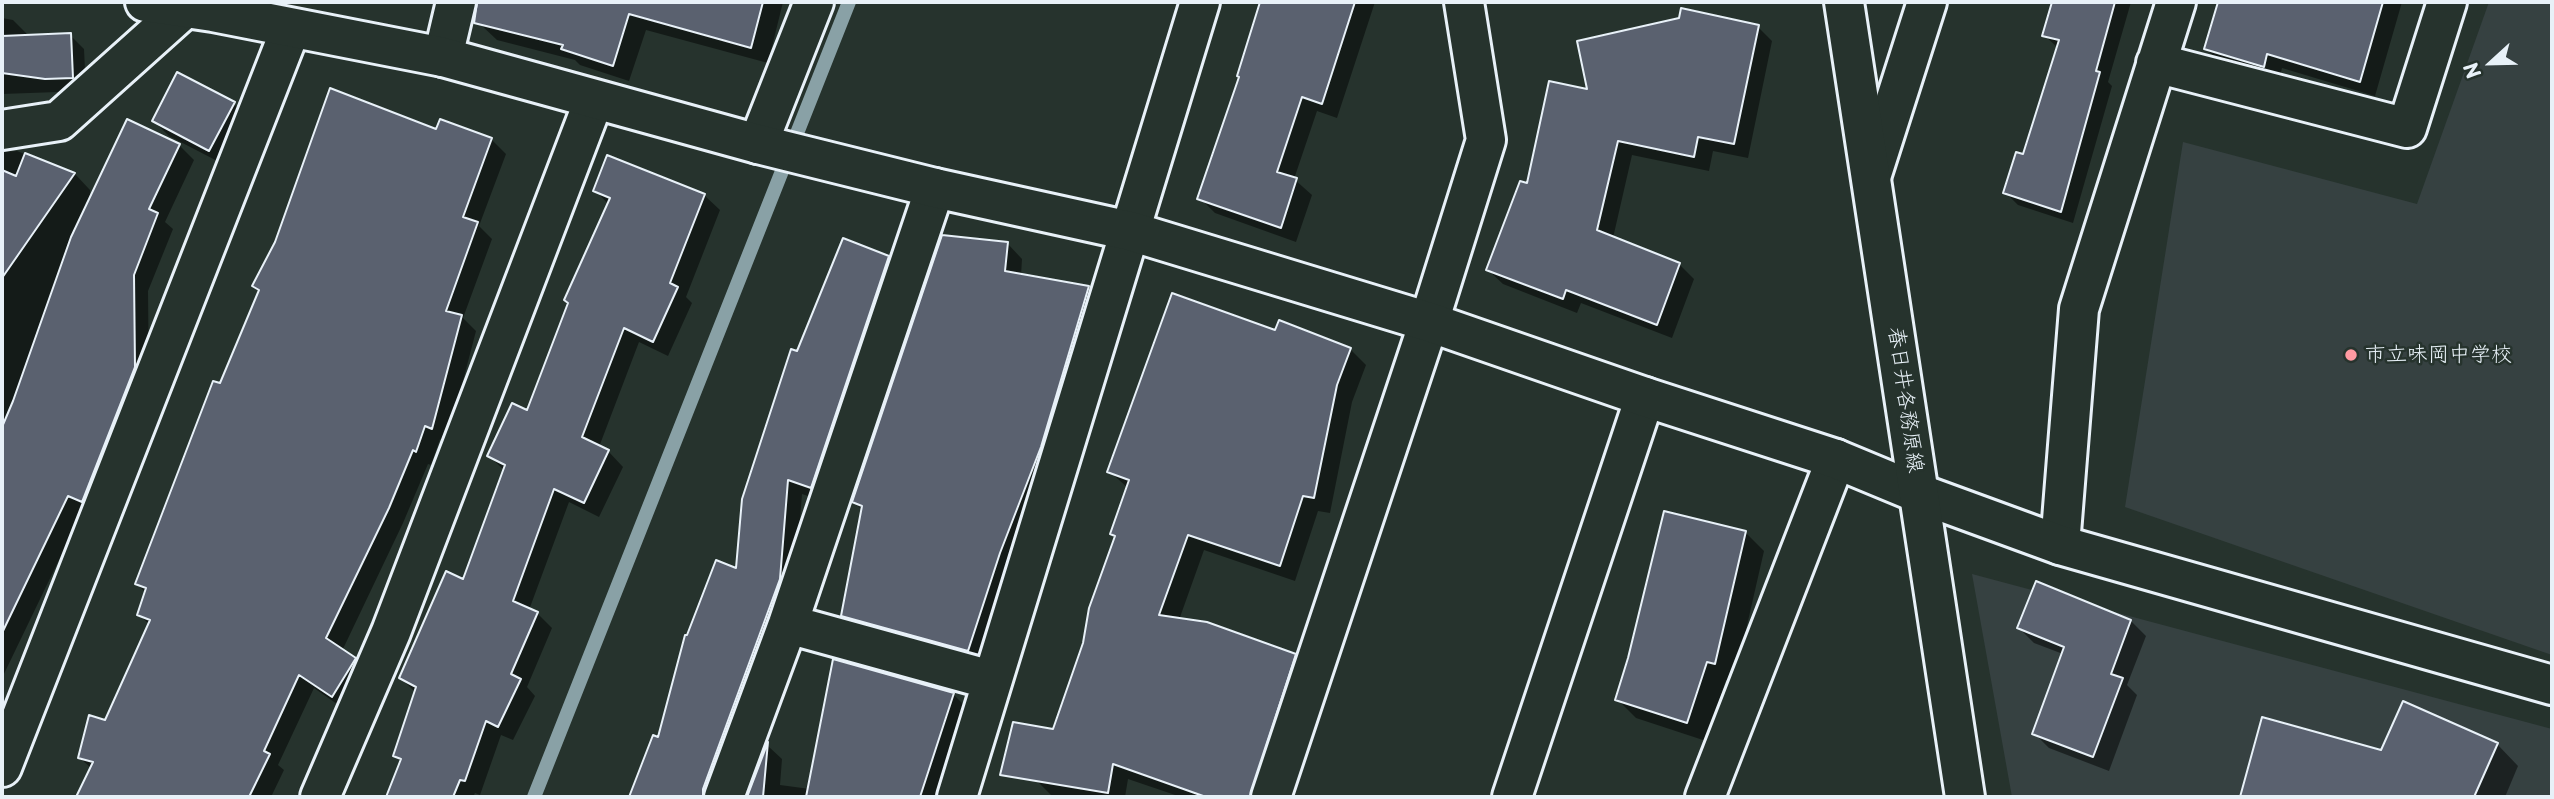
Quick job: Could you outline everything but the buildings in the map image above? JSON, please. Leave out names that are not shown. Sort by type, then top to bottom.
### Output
[{"type":"street","points":[[145,2],[204,7],[291,28],[443,57],[758,144],[935,188],[1130,231],[1429,322],[1645,397],[1836,459],[1918,493],[2060,545],[2552,685]]},
{"type":"street","points":[[443,57],[456,2]]},
{"type":"street","points":[[758,144],[814,2]]},
{"type":"street","points":[[957,797],[1200,2]]},
{"type":"street","points":[[1271,797],[1429,322],[1486,140],[1464,2]]},
{"type":"street","name":"春日井各務原線","points":[[1844,2],[1965,797]]},
{"type":"street","points":[[1872,174],[1927,2]]},
{"type":"street","points":[[2060,545],[2079,309],[2176,2]]},
{"type":"street","points":[[2156,63],[2407,128],[2447,2]]},
{"type":"street","points":[[2,130],[59,121],[204,7]]},
{"type":"street","points":[[2,767],[291,28]]},
{"type":"street","points":[[320,797],[391,632],[594,100]]},
{"type":"street","points":[[724,797],[788,624],[935,188]]},
{"type":"street","points":[[1512,797],[1645,397]]},
{"type":"street","points":[[1705,797],[1836,459]]},
{"type":"street","points":[[788,624],[991,680]]},
{"type":"shaded area","name":"市立味岡中学校","points":[[2489,2],[2552,2],[2552,655],[2125,507],[2183,142],[2417,204]]},
{"type":"shaded area","points":[[1972,574],[2552,729],[2552,797],[2012,797]]},
{"type":"waterway","points":[[534,797],[849,2]]},
{"type":"place","name":"市立味岡中学校","points":[[2351,355]]}]
